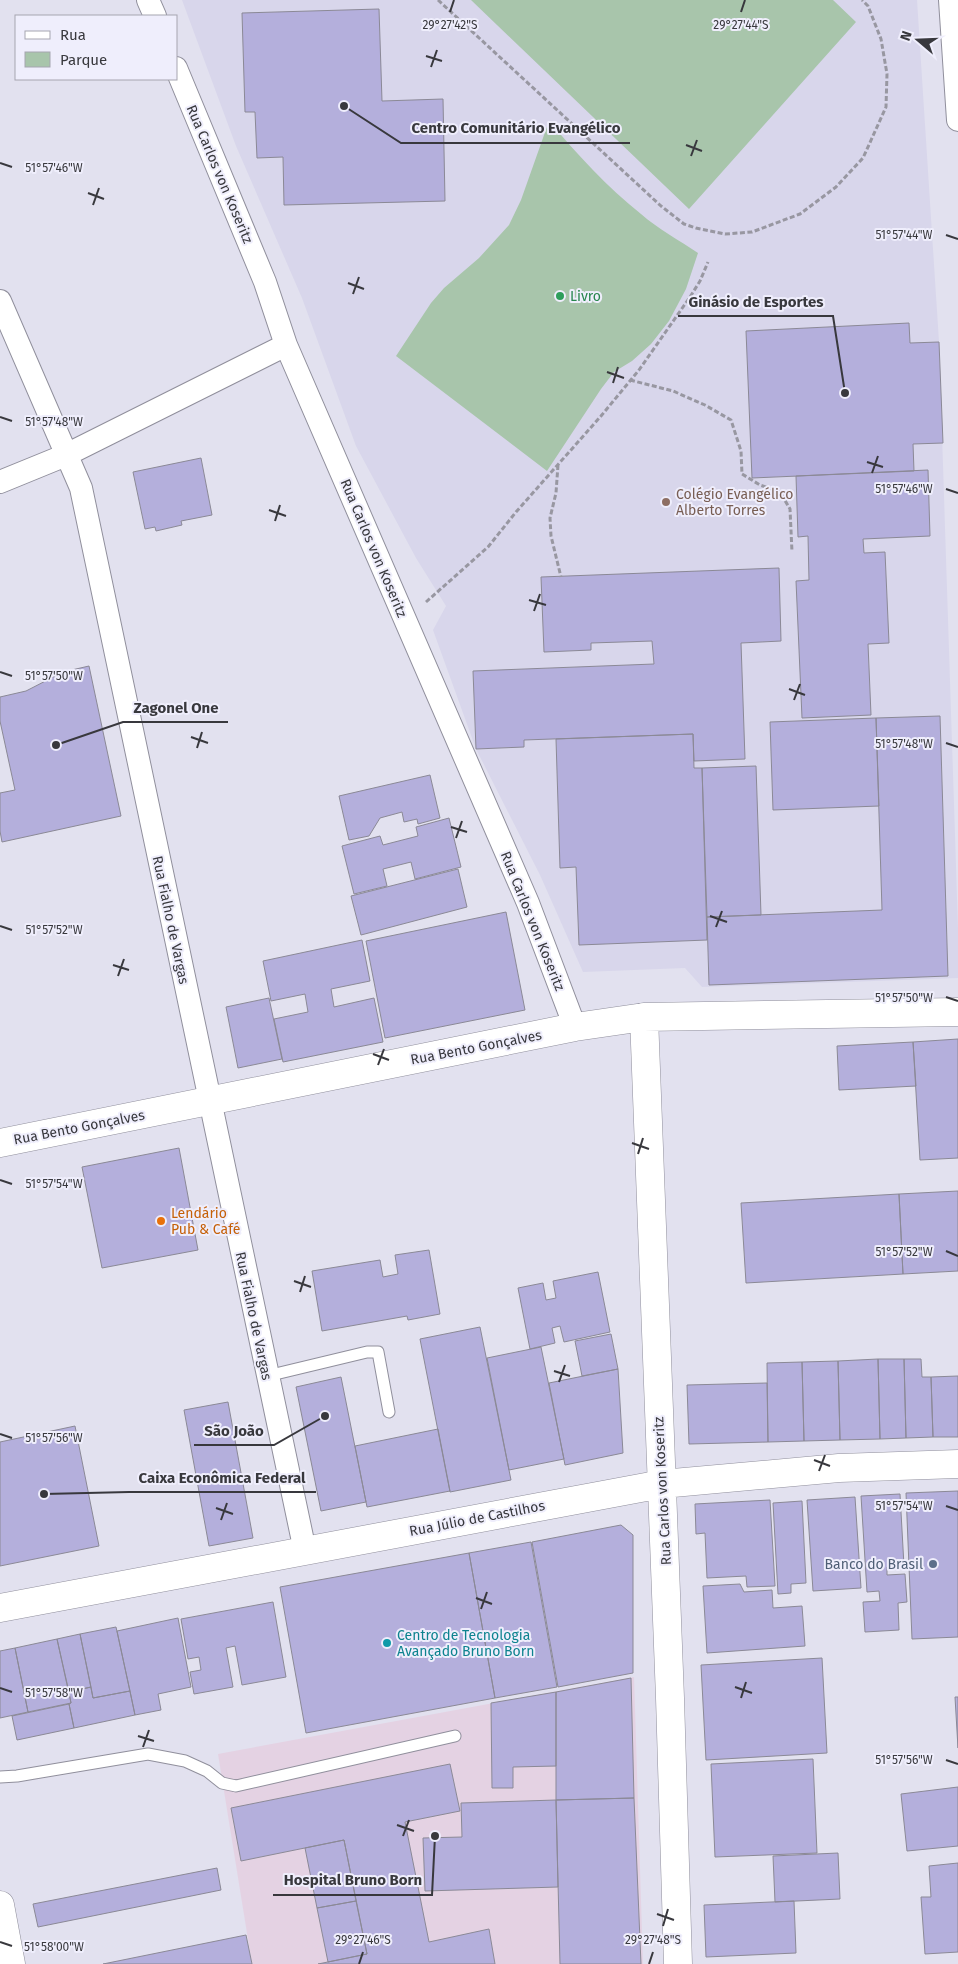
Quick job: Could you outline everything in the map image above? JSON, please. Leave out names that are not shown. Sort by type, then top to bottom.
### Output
[{"type":"street","points":[[148,0],[155,15]]},
{"type":"street","points":[[950,0],[958,120]]},
{"type":"street","name":"Rua Carlos von Koseritz","points":[[178,73],[265,282],[286,345],[528,903],[575,1027]]},
{"type":"street","name":"Rua Fialho de Vargas","points":[[0,301],[81,488],[305,1551]]},
{"type":"street","points":[[0,482],[66,454],[286,345]]},
{"type":"street","name":"Rua Bento Gonçalves","points":[[0,1143],[575,1027],[644,1017],[958,1012]]},
{"type":"street","name":"Rua Carlos von Koseritz","points":[[644,1017],[670,1698],[678,1964]]},
{"type":"street","name":"Rua Júlio de Castilhos","points":[[0,1608],[662,1484],[839,1468],[958,1464]]},
{"type":"street","points":[[0,1905],[11,1964]]},
{"type":"lane","points":[[267,1376],[367,1352],[378,1352],[389,1412]]},
{"type":"lane","points":[[0,1778],[148,1754],[185,1761],[207,1771],[222,1783],[236,1786],[455,1736]]},
{"type":"path","points":[[438,0],[661,206],[684,224],[725,234],[752,232],[800,214],[836,187],[863,158],[886,106],[888,74],[881,39],[868,6],[862,0]]},
{"type":"path","points":[[406,621],[488,547],[630,380],[664,336],[690,297],[700,281],[708,262]]},
{"type":"path","points":[[630,380],[673,391],[705,404],[731,420],[741,451],[742,474],[760,486],[780,492],[790,509],[792,552]]},
{"type":"path","points":[[558,464],[556,493],[550,518],[551,536],[561,577]]},
{"type":"shaded area","name":"Colégio Evangélico Alberto Torres","points":[[182,0],[917,0],[939,342],[958,978],[702,987],[685,968],[583,972],[540,875],[476,749],[433,630],[446,606],[416,558],[356,446],[302,298],[236,146]]},
{"type":"shaded area","points":[[634,1677],[643,1964],[252,1964],[218,1754]]},
{"type":"green space","points":[[471,0],[833,0],[856,22],[689,209]]},
{"type":"green space","name":"Livro","points":[[549,121],[570,146],[628,204],[654,225],[698,253],[686,289],[669,321],[651,344],[632,361],[614,372],[547,471],[396,356],[431,303],[444,288],[479,258],[509,225],[521,200]]},
{"type":"building","points":[[379,9],[382,101],[443,99],[445,201],[284,205],[283,157],[257,158],[255,112],[245,112],[242,13]]},
{"type":"building","points":[[909,323],[910,343],[939,342],[943,443],[913,444],[914,471],[752,478],[746,331]]},
{"type":"building","points":[[201,458],[212,515],[181,521],[182,525],[156,531],[155,527],[145,529],[133,472]]},
{"type":"building","points":[[928,470],[930,536],[863,539],[864,553],[885,552],[889,643],[868,644],[871,715],[802,718],[796,581],[809,580],[808,536],[798,537],[796,476]]},
{"type":"building","points":[[779,568],[781,641],[741,643],[745,759],[694,761],[693,734],[524,740],[524,747],[476,749],[473,671],[654,664],[652,641],[591,643],[591,650],[544,652],[541,577]]},
{"type":"building","points":[[89,666],[121,816],[2,842],[0,831],[0,793],[15,790],[0,721],[0,697],[26,691],[63,672]]},
{"type":"building","points":[[940,716],[948,976],[709,985],[707,917],[882,910],[876,718]]},
{"type":"building","points":[[876,718],[879,806],[773,810],[770,722]]},
{"type":"building","points":[[693,734],[694,768],[702,768],[707,940],[579,945],[576,867],[560,868],[556,739]]},
{"type":"building","points":[[756,766],[761,915],[707,917],[702,768]]},
{"type":"building","points":[[430,775],[440,818],[418,824],[417,819],[404,822],[402,812],[380,818],[369,836],[349,840],[339,796]]},
{"type":"building","points":[[449,818],[461,867],[415,879],[411,862],[383,869],[387,886],[354,894],[342,846],[380,836],[383,845],[418,836],[416,827]]},
{"type":"building","points":[[458,869],[467,907],[361,935],[351,896]]},
{"type":"building","points":[[506,912],[525,1010],[385,1038],[366,941]]},
{"type":"building","points":[[362,940],[370,981],[331,989],[334,1007],[374,998],[383,1042],[283,1062],[274,1019],[308,1012],[305,994],[271,1001],[263,961]]},
{"type":"building","points":[[269,998],[282,1059],[238,1068],[226,1007]]},
{"type":"building","points":[[958,1039],[958,1158],[920,1160],[913,1042]]},
{"type":"building","points":[[913,1042],[916,1086],[839,1090],[837,1046]]},
{"type":"building","points":[[179,1148],[198,1250],[102,1268],[82,1167]]},
{"type":"building","points":[[958,1191],[958,1271],[903,1274],[899,1194]]},
{"type":"building","points":[[899,1194],[903,1274],[746,1283],[741,1203]]},
{"type":"building","points":[[429,1250],[440,1314],[408,1320],[407,1316],[322,1331],[312,1271],[380,1260],[383,1277],[398,1274],[395,1255]]},
{"type":"building","points":[[598,1272],[610,1332],[564,1342],[560,1326],[552,1328],[555,1343],[530,1349],[518,1288],[543,1283],[546,1300],[556,1298],[553,1281]]},
{"type":"building","points":[[480,1327],[511,1480],[450,1492],[420,1339]]},
{"type":"building","points":[[611,1334],[618,1369],[582,1376],[575,1341]]},
{"type":"building","points":[[541,1347],[564,1459],[509,1470],[487,1358]]},
{"type":"building","points":[[878,1359],[904,1359],[906,1438],[880,1439]]},
{"type":"building","points":[[878,1359],[880,1439],[840,1440],[838,1361]]},
{"type":"building","points":[[904,1359],[921,1359],[922,1377],[931,1377],[933,1437],[906,1438]]},
{"type":"building","points":[[838,1361],[840,1440],[804,1441],[802,1362]]},
{"type":"building","points":[[802,1362],[804,1441],[768,1442],[767,1363]]},
{"type":"building","points":[[618,1369],[623,1453],[565,1465],[549,1383]]},
{"type":"building","points":[[958,1376],[958,1437],[933,1437],[931,1377]]},
{"type":"building","points":[[341,1377],[366,1502],[321,1511],[296,1387]]},
{"type":"building","points":[[767,1383],[768,1442],[689,1444],[687,1385]]},
{"type":"building","points":[[228,1402],[253,1538],[209,1546],[184,1410]]},
{"type":"building","points":[[75,1426],[99,1546],[0,1566],[0,1442]]},
{"type":"building","points":[[438,1429],[450,1491],[367,1507],[355,1446]]},
{"type":"building","name":"Banco do Brasil","points":[[958,1491],[958,1637],[912,1639],[906,1493]]},
{"type":"building","points":[[900,1494],[904,1566],[887,1567],[887,1575],[905,1574],[907,1602],[898,1603],[899,1630],[865,1632],[863,1602],[880,1601],[879,1591],[867,1592],[861,1496]]},
{"type":"building","points":[[855,1497],[861,1588],[813,1591],[807,1500]]},
{"type":"building","points":[[770,1500],[775,1586],[747,1587],[746,1576],[707,1578],[705,1533],[696,1534],[695,1504]]},
{"type":"building","points":[[802,1501],[806,1583],[791,1584],[791,1593],[778,1594],[773,1503]]},
{"type":"building","points":[[621,1525],[633,1535],[633,1673],[558,1687],[532,1542]]},
{"type":"building","points":[[531,1542],[557,1687],[495,1698],[469,1553]]},
{"type":"building","name":"Centro de Tecnologia Avançado Bruno Born","points":[[469,1553],[495,1698],[306,1733],[280,1587]]},
{"type":"building","points":[[740,1584],[744,1592],[772,1590],[773,1608],[802,1606],[805,1646],[707,1653],[703,1586]]},
{"type":"building","points":[[273,1602],[286,1677],[242,1685],[235,1646],[226,1648],[233,1687],[194,1694],[190,1672],[201,1670],[199,1657],[188,1659],[181,1619]]},
{"type":"building","points":[[178,1618],[191,1687],[158,1694],[161,1710],[135,1715],[117,1631]]},
{"type":"building","points":[[116,1627],[130,1691],[93,1698],[80,1634]]},
{"type":"building","points":[[80,1634],[91,1687],[69,1692],[57,1639]]},
{"type":"building","points":[[57,1639],[71,1703],[28,1712],[15,1648]]},
{"type":"building","points":[[15,1648],[28,1712],[0,1718],[0,1651]]},
{"type":"building","points":[[822,1658],[827,1753],[706,1760],[701,1665]]},
{"type":"building","points":[[631,1678],[634,1798],[556,1800],[556,1692]]},
{"type":"building","points":[[91,1687],[93,1698],[130,1691],[135,1715],[74,1728],[69,1704],[71,1703],[69,1692]]},
{"type":"building","points":[[556,1692],[556,1766],[513,1767],[513,1788],[492,1788],[491,1703]]},
{"type":"building","points":[[955,1697],[958,1697],[958,1748]]},
{"type":"building","points":[[69,1704],[74,1728],[17,1740],[12,1716]]},
{"type":"building","points":[[813,1759],[817,1853],[715,1857],[711,1764]]},
{"type":"building","points":[[450,1764],[460,1811],[405,1822],[429,1942],[489,1929],[495,1964],[318,1964],[367,1954],[344,1840],[241,1861],[231,1808]]},
{"type":"building","points":[[958,1787],[958,1846],[907,1851],[901,1794]]},
{"type":"building","points":[[634,1798],[641,1964],[560,1964],[556,1800]]},
{"type":"building","points":[[556,1800],[558,1887],[425,1891],[423,1838],[462,1837],[461,1803]]},
{"type":"building","points":[[344,1840],[356,1901],[317,1908],[305,1848]]},
{"type":"building","points":[[838,1853],[840,1899],[775,1902],[773,1856]]},
{"type":"building","points":[[958,1863],[958,1952],[925,1954],[921,1897],[931,1897],[929,1866]]},
{"type":"building","points":[[217,1868],[221,1890],[38,1927],[33,1904]]},
{"type":"building","points":[[356,1901],[367,1954],[328,1962],[317,1908]]},
{"type":"building","points":[[794,1901],[796,1953],[706,1957],[704,1905]]},
{"type":"building","points":[[246,1935],[252,1964],[103,1964]]},
{"type":"place","name":"Centro Comunitário Evangélico","points":[[344,106]]},
{"type":"place","name":"Livro","points":[[560,296]]},
{"type":"place","name":"Ginásio de Esportes","points":[[845,393]]},
{"type":"place","name":"Colégio Evangélico Alberto Torres","points":[[666,502]]},
{"type":"place","name":"Zagonel One","points":[[56,745]]},
{"type":"place","name":"Lendário Pub & Café","points":[[161,1221]]},
{"type":"place","name":"São João","points":[[325,1416]]},
{"type":"place","name":"Caixa Econômica Federal","points":[[44,1494]]},
{"type":"place","name":"Banco do Brasil","points":[[933,1564]]},
{"type":"place","name":"Centro de Tecnologia Avançado Bruno Born","points":[[387,1643]]},
{"type":"place","name":"Hospital Bruno Born","points":[[435,1836]]}]
